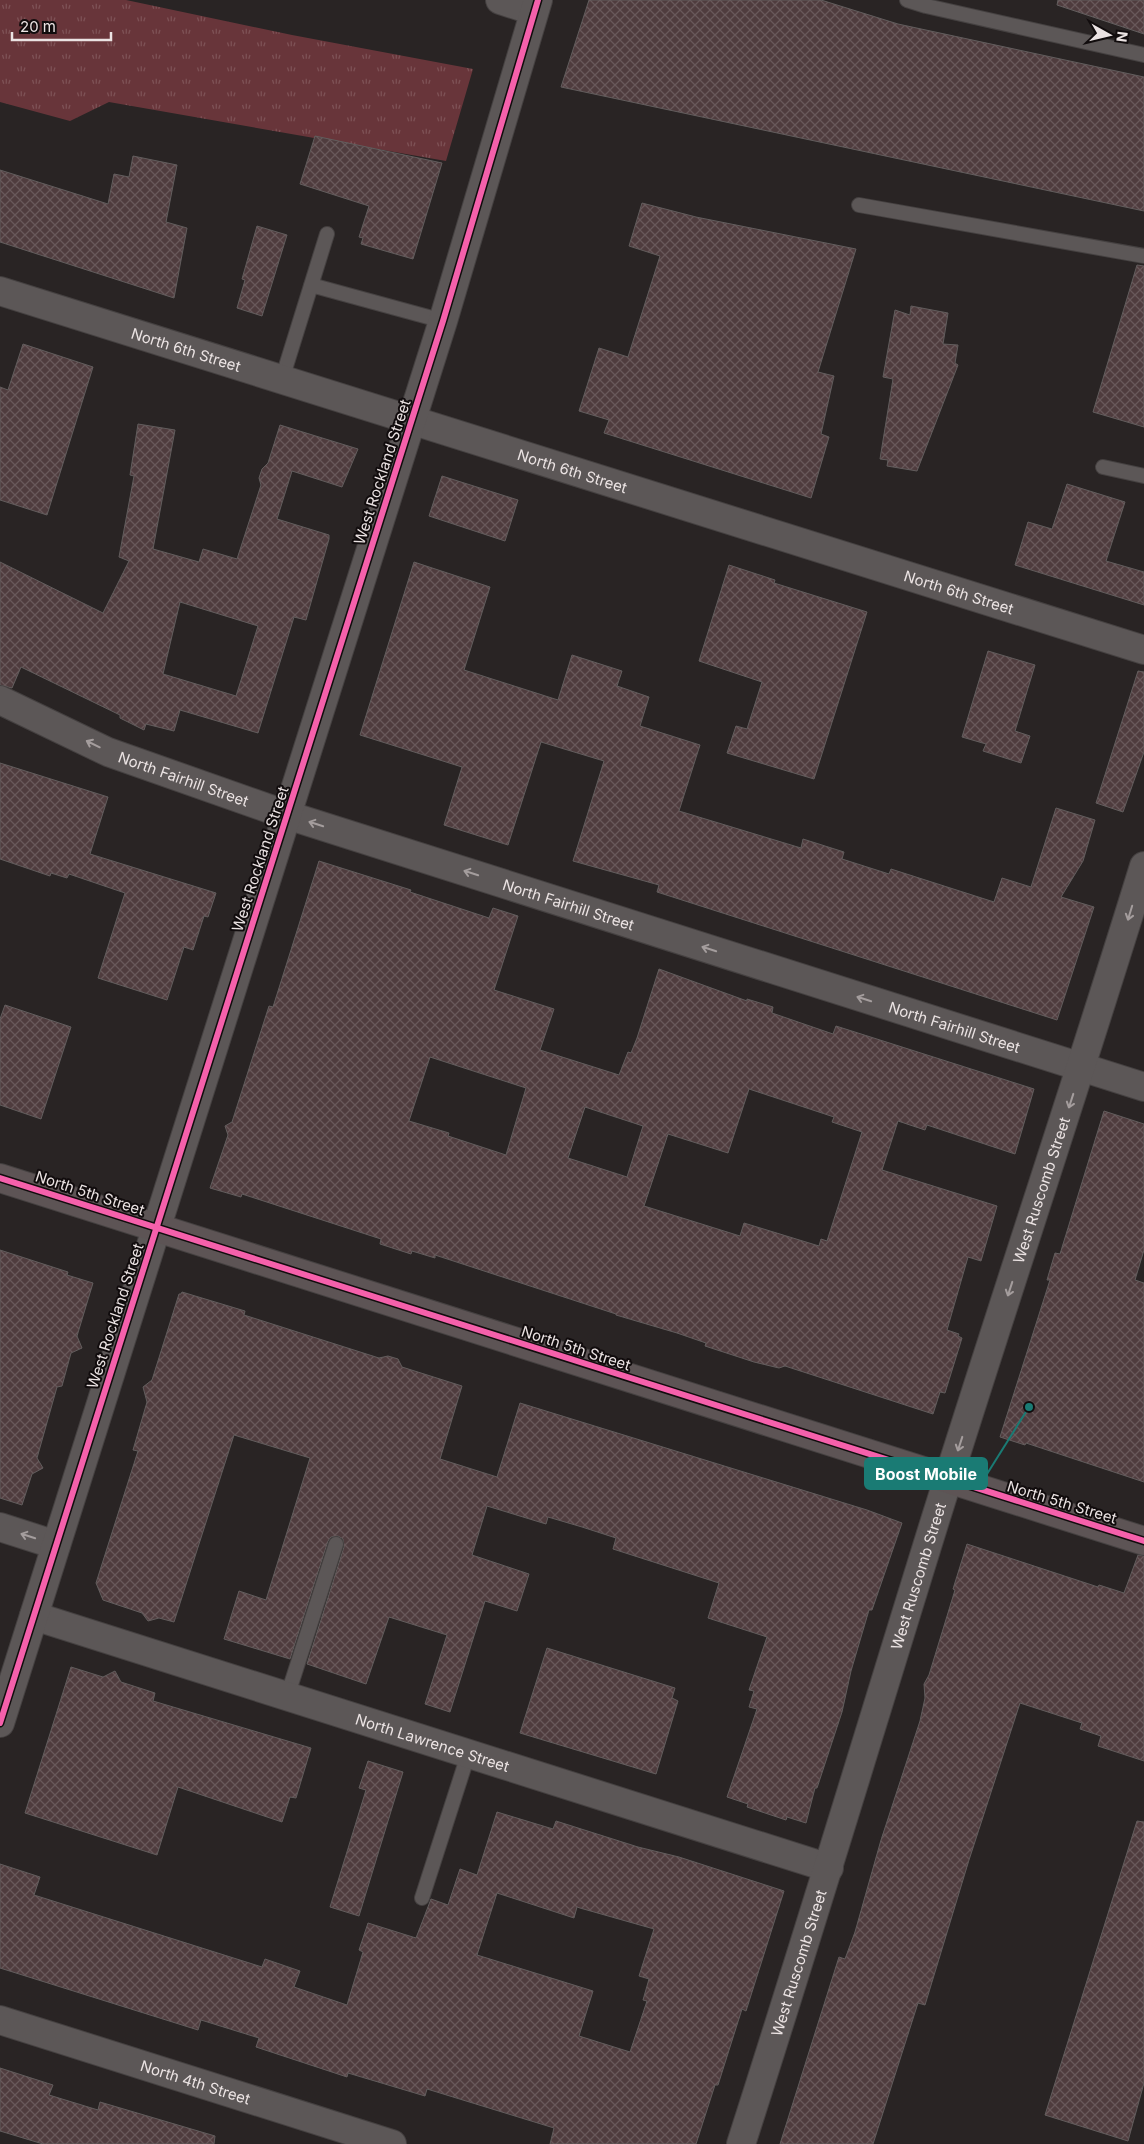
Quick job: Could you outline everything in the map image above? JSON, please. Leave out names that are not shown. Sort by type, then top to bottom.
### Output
[{"type":"street","points":[[500,0],[536,6]]},
{"type":"street","name":"West Rockland Street","points":[[0,1723],[443,321],[536,6]]},
{"type":"street","name":"North 6th Street","points":[[0,290],[1144,650]]},
{"type":"street","name":"North Fairhill Street","points":[[0,700],[108,752],[287,814],[1144,1087]]},
{"type":"street","name":"West Ruscomb Street","points":[[741,2144],[829,1868],[948,1480],[1082,1068],[1144,866]]},
{"type":"street","name":"North 5th Street","points":[[0,1178],[1144,1541]]},
{"type":"street","points":[[0,1527],[56,1545]]},
{"type":"street","name":"North Lawrence Street","points":[[34,1616],[829,1868]]},
{"type":"street","name":"North 4th Street","points":[[0,2020],[385,2143]]},
{"type":"lane","points":[[907,0],[926,6],[1144,55]]},
{"type":"lane","points":[[859,206],[1144,256]]},
{"type":"lane","points":[[282,380],[327,234]]},
{"type":"lane","points":[[311,285],[443,321]]},
{"type":"lane","points":[[1103,467],[1144,476]]},
{"type":"lane","points":[[287,1697],[336,1544]]},
{"type":"lane","points":[[422,1898],[468,1755]]},
{"type":"green space","points":[[0,0],[126,0],[292,35],[473,69],[446,161],[109,102],[70,121],[0,102]]},
{"type":"building","points":[[589,0],[821,0],[898,24],[1144,77],[1144,211],[561,87]]},
{"type":"building","points":[[1058,0],[1144,0],[1144,34],[1057,5]]},
{"type":"building","points":[[315,136],[442,163],[413,259],[361,244],[363,238],[359,237],[369,206],[300,184]]},
{"type":"building","points":[[133,156],[177,165],[166,222],[187,228],[174,298],[0,242],[0,170],[108,204],[114,174],[129,177]]},
{"type":"building","points":[[642,203],[696,217],[856,249],[818,372],[834,376],[821,434],[829,437],[811,498],[604,433],[609,420],[579,411],[599,348],[628,357],[660,256],[629,246]]},
{"type":"building","points":[[257,226],[287,235],[262,316],[237,308],[245,280],[242,279]]},
{"type":"building","points":[[1137,265],[1144,266],[1144,427],[1093,412]]},
{"type":"building","points":[[911,306],[948,313],[943,344],[958,345],[955,363],[958,365],[917,471],[887,466],[888,460],[880,459],[893,379],[883,377],[895,310],[910,315]]},
{"type":"building","points":[[23,344],[93,367],[47,515],[0,500],[0,387],[8,390]]},
{"type":"building","points":[[138,424],[175,430],[153,549],[199,562],[203,549],[237,559],[261,485],[259,478],[262,469],[268,463],[280,425],[358,449],[342,487],[292,471],[277,519],[329,535],[329,539],[306,620],[294,617],[258,733],[180,710],[174,731],[146,724],[144,730],[120,718],[120,715],[21,667],[12,688],[0,685],[0,562],[103,613],[129,561],[119,557],[134,476],[130,475]],"holes":[[[180,602],[258,626],[236,696],[163,674]]]},
{"type":"building","points":[[442,476],[518,500],[505,541],[429,516]]},
{"type":"building","points":[[1067,484],[1125,502],[1106,561],[1144,572],[1144,605],[1015,565],[1028,522],[1052,529]]},
{"type":"building","points":[[414,562],[490,587],[464,670],[558,700],[572,655],[622,671],[617,686],[649,697],[640,726],[700,745],[679,811],[801,848],[803,839],[844,852],[842,859],[889,874],[891,869],[994,902],[1002,878],[1031,887],[1056,808],[1095,820],[1083,861],[1061,897],[1094,907],[1057,1020],[657,892],[659,885],[573,861],[604,761],[541,742],[508,845],[444,825],[462,767],[360,735]]},
{"type":"building","points":[[729,565],[775,580],[774,583],[867,612],[814,779],[727,753],[736,726],[747,729],[762,682],[699,661]]},
{"type":"building","points":[[988,651],[1035,665],[1015,731],[1030,736],[1021,763],[983,751],[986,744],[962,737]]},
{"type":"building","points":[[1138,671],[1144,672],[1144,752],[1123,812],[1096,803]]},
{"type":"building","points":[[0,763],[108,797],[90,854],[216,893],[208,917],[204,916],[193,950],[184,947],[167,1000],[98,978],[125,893],[69,874],[67,878],[51,873],[50,876],[0,859]]},
{"type":"building","points":[[319,861],[411,890],[410,892],[489,918],[493,908],[518,916],[494,990],[554,1009],[540,1050],[619,1075],[628,1052],[631,1053],[637,1038],[659,969],[747,1001],[747,999],[773,1007],[772,1013],[833,1034],[836,1026],[1034,1089],[1015,1154],[927,1125],[925,1130],[898,1121],[882,1170],[997,1206],[981,1261],[968,1257],[947,1330],[959,1334],[958,1336],[962,1338],[945,1393],[940,1392],[933,1414],[785,1366],[779,1368],[754,1362],[705,1346],[706,1343],[677,1333],[616,1315],[435,1255],[435,1258],[412,1251],[411,1254],[380,1244],[381,1239],[242,1194],[241,1197],[210,1188],[228,1135],[225,1126],[232,1122],[269,1006],[273,1007]],"holes":[[[430,1057],[526,1088],[506,1155],[448,1136],[449,1133],[409,1121]],[[749,1089],[834,1117],[832,1122],[862,1132],[827,1241],[821,1239],[819,1246],[744,1223],[740,1236],[644,1206],[668,1134],[728,1153]],[[585,1107],[643,1126],[627,1177],[568,1158]]]},
{"type":"building","points":[[5,1005],[71,1027],[41,1119],[0,1105],[0,1019]]},
{"type":"building","points":[[1104,1111],[1144,1124],[1144,1250],[1135,1280],[1144,1283],[1144,1482],[1026,1443],[1025,1445],[1000,1437],[1050,1280],[1047,1280],[1055,1253],[1060,1254]]},
{"type":"building","points":[[0,1250],[68,1272],[67,1275],[93,1283],[77,1336],[82,1348],[71,1353],[62,1386],[57,1387],[37,1458],[43,1468],[32,1474],[22,1505],[0,1498]]},
{"type":"building","points":[[182,1292],[245,1311],[244,1315],[379,1358],[388,1356],[398,1359],[402,1367],[462,1386],[440,1459],[497,1477],[520,1403],[867,1510],[902,1523],[872,1610],[869,1610],[851,1671],[842,1712],[817,1788],[815,1788],[806,1823],[787,1817],[786,1820],[747,1807],[748,1804],[727,1797],[757,1709],[749,1707],[754,1691],[749,1690],[767,1637],[708,1618],[719,1583],[613,1549],[616,1538],[582,1527],[548,1517],[546,1524],[487,1506],[472,1555],[529,1574],[517,1611],[485,1601],[450,1712],[425,1704],[447,1635],[389,1617],[366,1684],[307,1664],[344,1547],[343,1539],[338,1536],[331,1537],[328,1541],[290,1659],[224,1639],[239,1591],[266,1600],[310,1458],[234,1435],[174,1622],[159,1618],[148,1621],[142,1613],[103,1600],[96,1583],[138,1451],[133,1450],[147,1402],[143,1387],[152,1380],[179,1294]]},
{"type":"building","points":[[967,1544],[1098,1587],[1099,1585],[1124,1593],[1138,1555],[1144,1556],[1144,1761],[1098,1746],[1101,1736],[1080,1729],[1082,1723],[1020,1703],[969,1860],[925,2005],[918,2003],[873,2144],[780,2144],[839,1957],[845,1959],[855,1932],[881,1840],[920,1721],[925,1698],[924,1684],[929,1675]]},
{"type":"building","points":[[547,1648],[675,1688],[672,1698],[678,1701],[656,1774],[520,1733]]},
{"type":"building","points":[[71,1667],[103,1677],[115,1671],[121,1682],[155,1693],[153,1701],[311,1748],[296,1798],[290,1797],[282,1822],[178,1787],[157,1855],[25,1813]]},
{"type":"building","points":[[368,1761],[403,1772],[359,1916],[330,1907],[366,1790],[359,1788]]},
{"type":"building","points":[[497,1812],[553,1829],[556,1821],[638,1847],[679,1857],[784,1891],[746,2011],[742,2009],[718,2085],[715,2085],[696,2144],[550,2144],[554,2128],[427,2089],[425,2096],[348,2073],[347,2077],[256,2047],[259,2038],[201,2020],[198,2030],[0,1968],[0,1864],[40,1877],[34,1895],[262,1967],[265,1959],[300,1971],[294,1987],[347,2005],[363,1952],[359,1950],[368,1923],[416,1938],[431,1899],[448,1905],[460,1869],[477,1875]],"holes":[[[497,1893],[574,1918],[577,1907],[654,1929],[639,1976],[649,1979],[643,2000],[647,2001],[630,2052],[579,2036],[593,1991],[477,1955]]]},
{"type":"building","points":[[1137,1821],[1144,1822],[1144,2083],[1128,2141],[1045,2115]]},
{"type":"building","points":[[0,2068],[53,2085],[49,2095],[98,2110],[100,2102],[215,2136],[214,2144],[43,2144],[0,2131]]},
{"type":"cycle path","points":[[0,1723],[443,321],[538,0]]},
{"type":"cycle path","points":[[0,1178],[1144,1541]]},
{"type":"place","name":"Boost Mobile","points":[[1029,1407]]}]
